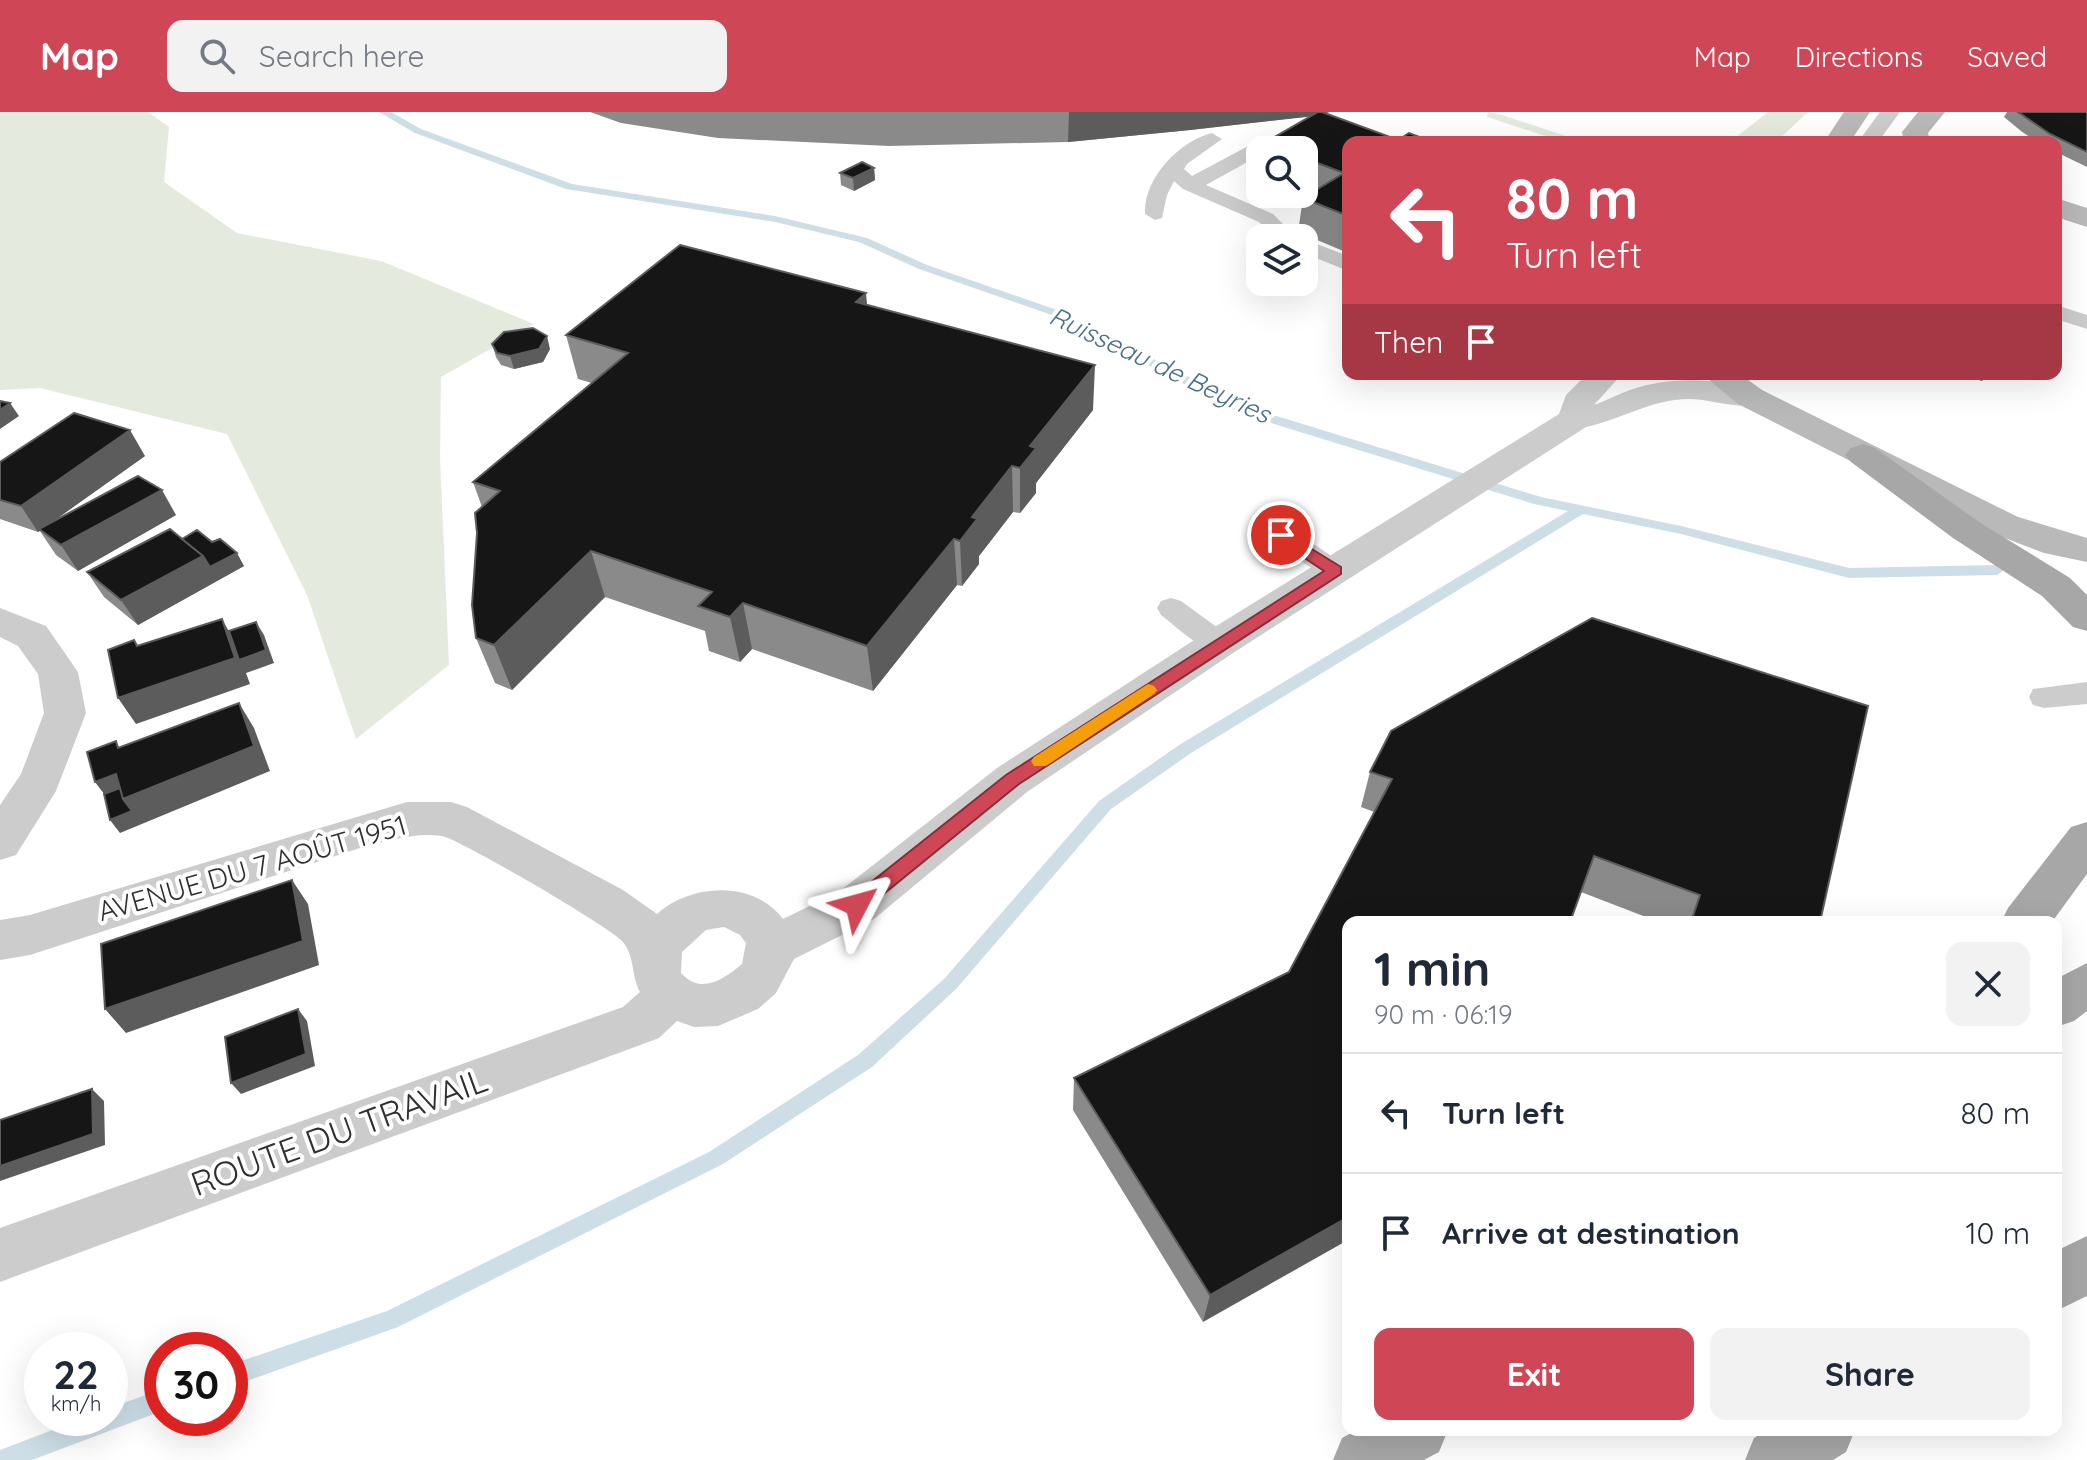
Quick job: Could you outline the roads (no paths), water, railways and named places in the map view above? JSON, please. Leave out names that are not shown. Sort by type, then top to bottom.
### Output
[{"type":"main road","points":[[1863,455],[1966,530],[2056,587],[2087,618]]},
{"type":"main road","points":[[2030,916],[2087,840]]},
{"type":"main road","points":[[2062,1002],[2087,984]]},
{"type":"main road","points":[[2062,1279],[2087,1264]]},
{"type":"main road","points":[[1364,1460],[1406,1436]]},
{"type":"main road","points":[[1776,1460],[1814,1436]]},
{"type":"street","points":[[1841,136],[1857,112]]},
{"type":"street","points":[[1916,136],[1915,132],[1932,112]]},
{"type":"street","points":[[2062,209],[2087,218]]},
{"type":"street","points":[[2062,226],[2087,234]]},
{"type":"street","points":[[1575,419],[1578,402],[1600,380]]},
{"type":"street","points":[[1726,380],[1750,397],[2005,525],[2057,544],[2087,550]]},
{"type":"street","points":[[772,947],[857,905],[1012,780],[1219,643],[1575,419],[1606,413],[1642,397],[1687,389],[1750,397]]},
{"type":"street","points":[[0,621],[32,636],[58,672],[65,713],[41,779],[0,842]]},
{"type":"street","name":"AVENUE DU 7 AOÛT 1951","points":[[0,940],[30,935],[363,830],[407,819],[451,819],[606,903],[638,925],[664,974]]},
{"type":"street","points":[[728,908],[758,920],[768,932],[772,947],[769,963],[760,979],[746,993],[728,1001],[707,1005],[688,1003],[664,974],[664,937],[676,924],[692,915],[728,908]]},
{"type":"street","name":"ROUTE DU TRAVAIL","points":[[0,1255],[641,1023],[664,974]]},
{"type":"lane","points":[[1872,136],[1891,112]]},
{"type":"lane","points":[[1190,185],[1272,141],[1337,134],[1346,136]]},
{"type":"lane","points":[[1155,214],[1154,203],[1162,179],[1174,170],[1178,161],[1212,139]]},
{"type":"lane","points":[[1174,170],[1190,185],[1266,218],[1272,224]]},
{"type":"lane","points":[[1318,251],[1342,261]]},
{"type":"lane","points":[[2062,314],[2087,322]]},
{"type":"lane","points":[[1281,535],[1335,571]]},
{"type":"lane","points":[[1171,608],[1219,643]]},
{"type":"lane","points":[[2044,697],[2087,693]]},
{"type":"waterway","name":"Ruisseau de Beyries","points":[[384,112],[418,131],[570,187],[775,219],[863,240],[923,267],[1053,312],[1246,411],[1539,501],[1681,530],[1849,573],[1997,570]]},
{"type":"waterway","points":[[248,1370],[391,1320],[716,1158],[865,1061],[950,984],[1105,805],[1185,749],[1580,510]]},
{"type":"waterway","points":[[2,1460],[144,1407]]}]
